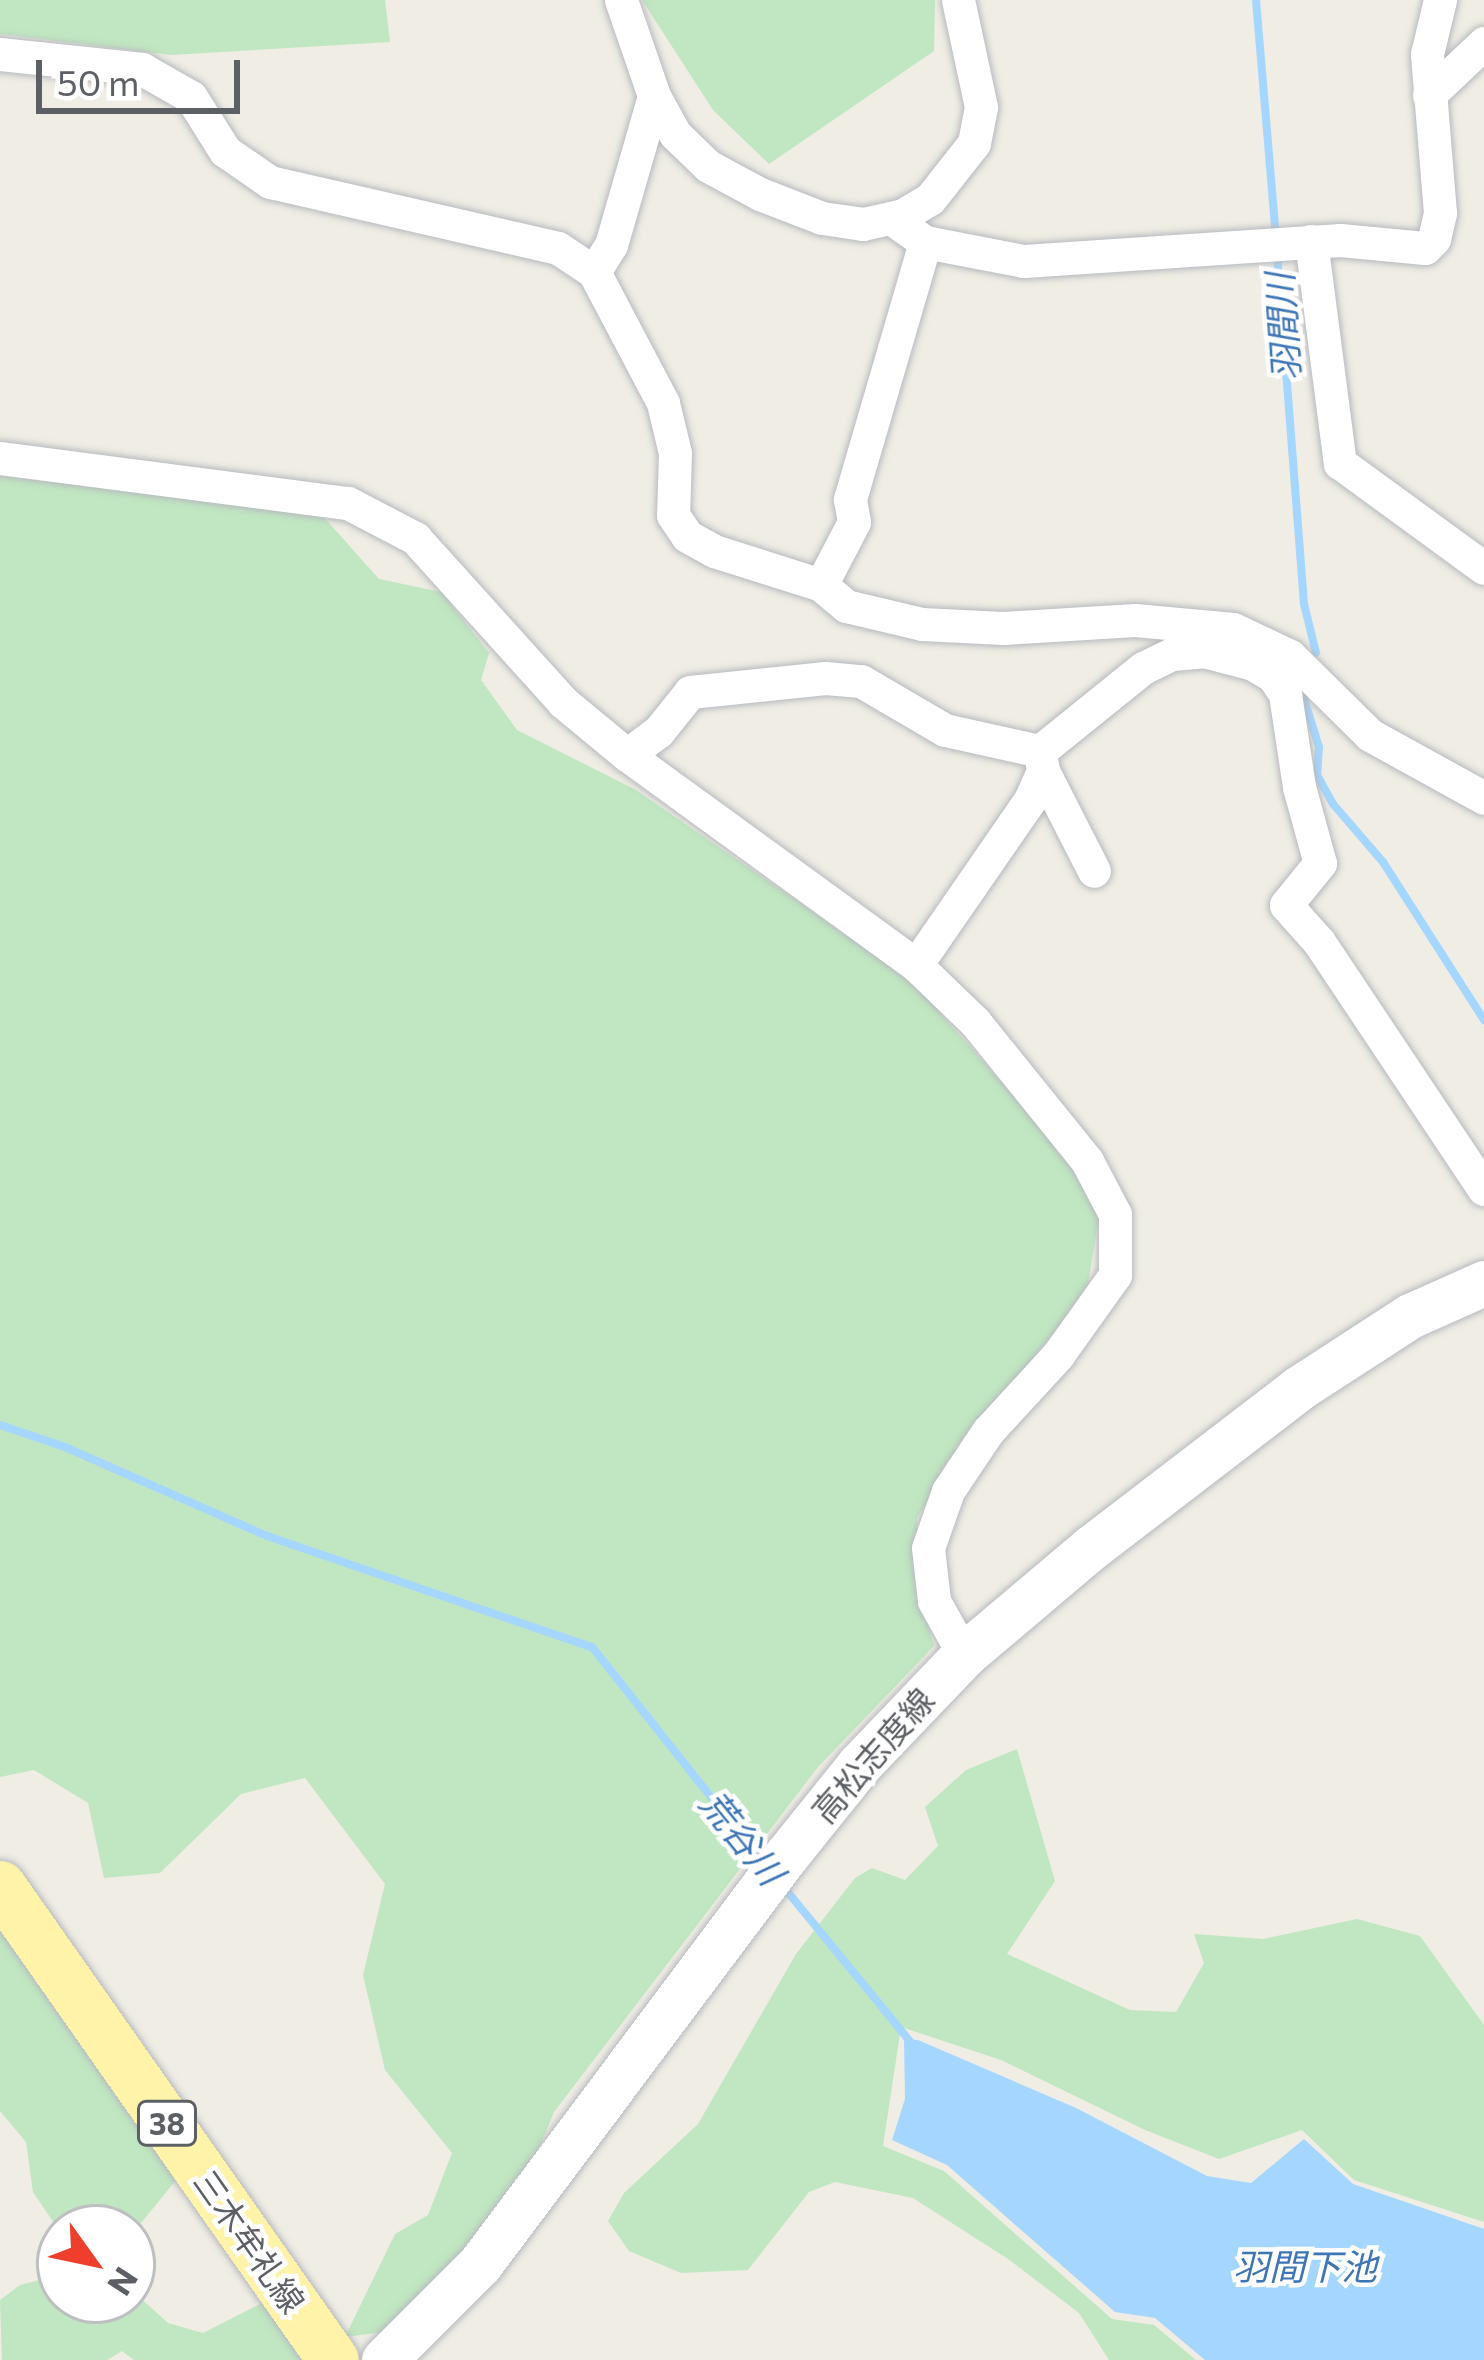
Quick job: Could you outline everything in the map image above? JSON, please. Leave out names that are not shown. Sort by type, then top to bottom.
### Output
[{"type":"main road","name":"高松志度線","points":[[384,2360],[480,2264],[784,1857],[859,1765],[964,1654],[1092,1546],[1356,1348],[1410,1316],[1484,1283]]},
{"type":"main road","name":"三木牟礼線","points":[[0,1886],[333,2360]]},
{"type":"street","points":[[621,0],[655,96],[675,134],[708,166],[760,194],[822,218],[863,224],[891,218],[930,199],[974,143],[981,107],[958,0]]},
{"type":"street","points":[[891,218],[925,242],[1024,261],[1287,243],[1425,248],[1434,239],[1441,213],[1427,54],[1440,0]]},
{"type":"street","points":[[1429,94],[1484,43]]},
{"type":"street","points":[[0,54],[142,69],[191,97],[224,151],[271,182],[558,248],[594,272],[663,403],[675,453],[673,515],[687,536],[714,551],[821,585],[847,607],[922,624],[1003,628],[1135,620],[1233,629],[1370,735],[1484,798]]},
{"type":"street","points":[[594,272],[611,245],[655,96]]},
{"type":"street","points":[[821,585],[854,521],[850,500],[925,242]]},
{"type":"street","points":[[1287,243],[1340,463],[1484,568]]},
{"type":"street","points":[[0,458],[348,502],[415,538],[563,702],[627,755],[916,964],[975,1022],[1087,1161],[1115,1214],[1115,1275],[1058,1355],[988,1431],[948,1491],[928,1548],[934,1601],[964,1654]]},
{"type":"street","points":[[916,964],[1030,800],[1041,761],[1143,668],[1172,654],[1204,651],[1281,666]]},
{"type":"street","points":[[1281,666],[1299,787],[1320,863],[1286,905],[1319,942],[1484,1189]]},
{"type":"street","points":[[627,755],[658,732],[690,692],[824,678],[861,681],[945,730],[1041,761],[1094,871]]},
{"type":"green space","points":[[0,0],[385,0],[390,42],[171,55],[0,34]]},
{"type":"green space","points":[[642,0],[935,0],[934,51],[769,164],[713,110]]},
{"type":"green space","points":[[0,476],[321,514],[379,579],[441,592],[489,653],[481,680],[517,730],[636,790],[909,978],[1072,1162],[1099,1217],[1087,1290],[957,1455],[917,1518],[917,1581],[934,1646],[818,1767],[554,2112],[536,2156],[400,2330],[345,2337],[395,2234],[428,2215],[452,2153],[385,2070],[363,1975],[385,1884],[305,1778],[241,1794],[160,1873],[104,1878],[88,1803],[34,1770],[0,1777]]},
{"type":"green space","points":[[1017,1749],[1055,1881],[1007,1954],[1130,2010],[1176,2012],[1204,1963],[1194,1934],[1263,1939],[1357,1919],[1420,1936],[1484,2025],[1484,2222],[1354,2180],[1302,2130],[1219,2159],[1145,2130],[1001,2060],[901,2027],[883,2146],[944,2171],[1112,2319],[1154,2325],[1196,2360],[1109,2360],[1079,2313],[1008,2259],[913,2198],[835,2182],[809,2192],[748,2270],[681,2273],[629,2251],[608,2221],[624,2193],[698,2124],[796,1954],[855,1878],[872,1868],[905,1880],[938,1846],[925,1807],[966,1770]]},
{"type":"green space","points":[[0,1929],[177,2179],[156,2205],[41,2204],[33,2192],[26,2142],[0,2111]]},
{"type":"green space","points":[[36,2281],[36,2324],[156,2324],[156,2312],[168,2323],[203,2333],[262,2303],[303,2360],[134,2360],[122,2351],[107,2360],[2,2360],[0,2300],[20,2285]]},
{"type":"water","name":"羽間下池","points":[[904,2039],[918,2040],[1076,2108],[1207,2176],[1251,2183],[1304,2139],[1353,2184],[1484,2229],[1484,2360],[1205,2360],[1155,2318],[1115,2312],[947,2165],[892,2140],[905,2099]]},
{"type":"waterway","name":"羽間川","points":[[1256,0],[1276,238]]},
{"type":"waterway","name":"羽間川","points":[[1277,253],[1304,604],[1316,653]]},
{"type":"waterway","name":"羽間川","points":[[1300,686],[1319,747],[1317,775],[1333,804],[1383,862],[1484,1020]]},
{"type":"waterway","name":"荒谷川","points":[[0,1425],[65,1447],[267,1536],[592,1647],[761,1860]]},
{"type":"waterway","name":"荒谷川","points":[[782,1885],[913,2045]]}]
